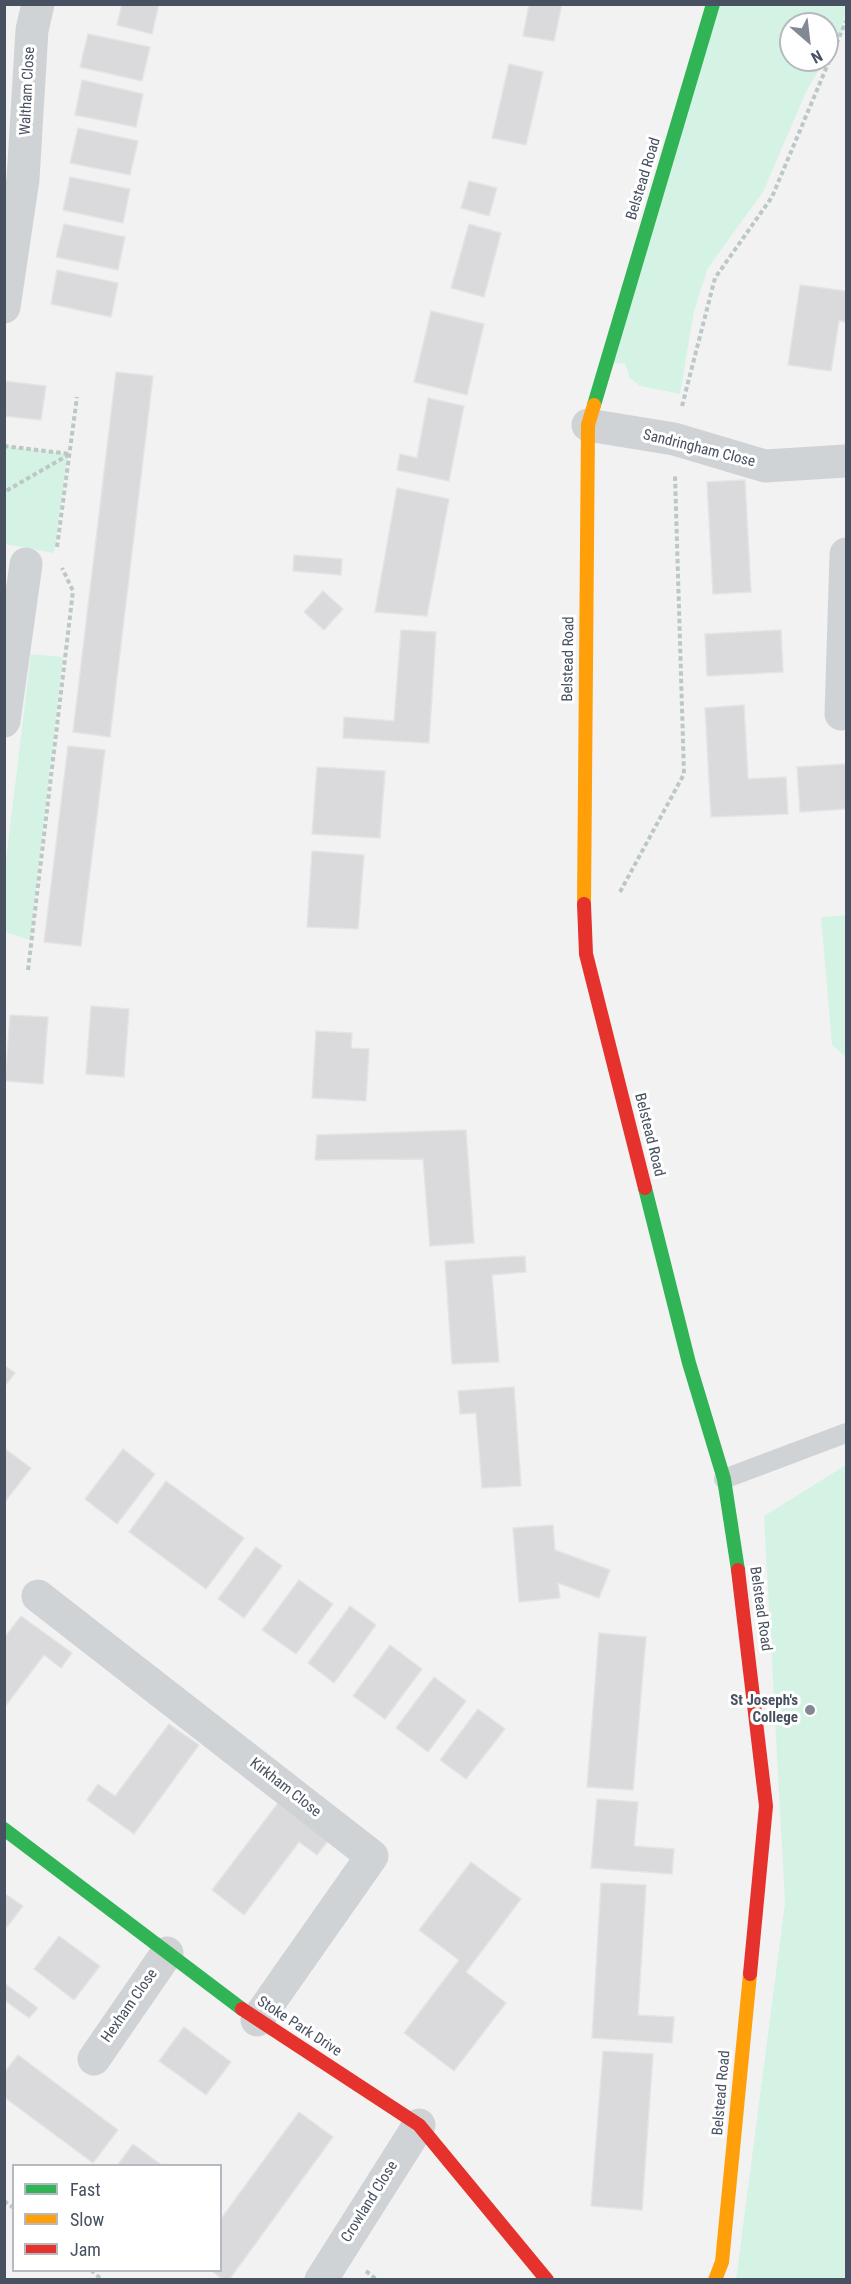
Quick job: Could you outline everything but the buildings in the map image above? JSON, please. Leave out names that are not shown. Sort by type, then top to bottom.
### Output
[{"type":"street","name":"Waltham Close","points":[[4,307],[14,177],[32,30],[38,4]]},
{"type":"street","name":"Belstead Road","points":[[713,4],[588,425],[583,858],[586,954],[689,1363],[724,1479],[745,1620],[766,1806],[722,2262],[715,2280]]},
{"type":"street","name":"Sandringham Close","points":[[588,425],[674,440],[765,466],[846,461]]},
{"type":"street","points":[[842,714],[846,554]]},
{"type":"street","points":[[4,721],[41,560]]},
{"type":"street","name":"Kirkham Close","points":[[38,1596],[372,1856],[256,2020]]},
{"type":"street","name":"Stoke Park Drive","points":[[4,1830],[256,2020],[419,2125],[547,2280]]},
{"type":"street","name":"Hexham Close","points":[[94,2059],[167,1953]]},
{"type":"street","name":"Crowland Close","points":[[321,2280],[419,2125]]},
{"type":"lane","points":[[724,1479],[846,1433]]},
{"type":"path","points":[[41,560],[69,454],[77,397]]},
{"type":"path","points":[[4,446],[69,454]]},
{"type":"path","points":[[4,492],[69,454]]},
{"type":"path","points":[[28,970],[73,591],[60,565]]},
{"type":"green space","points":[[713,5],[846,5],[842,32],[839,37],[839,12],[779,12],[779,72],[818,72],[807,90],[763,192],[708,268],[694,311],[680,394],[640,386],[630,378],[625,364],[613,363]]},
{"type":"green space","points":[[4,446],[68,454],[54,553],[5,544]]},
{"type":"green space","points":[[31,654],[63,657],[30,940],[5,932],[4,876]]},
{"type":"green space","points":[[846,915],[846,1057],[832,1045],[821,917]]},
{"type":"green space","points":[[846,1465],[846,2279],[736,2280],[785,1903],[764,1516]]},
{"type":"traffic: fast","points":[[594,405],[713,4]]},
{"type":"traffic: fast","points":[[645,1188],[689,1363],[724,1479],[738,1570]]},
{"type":"traffic: fast","points":[[4,1829],[242,2009]]},
{"type":"traffic: slow","points":[[584,904],[588,425],[594,405]]},
{"type":"traffic: slow","points":[[715,2280],[722,2262],[750,1974]]},
{"type":"traffic: jam","points":[[584,904],[586,954],[645,1188]]},
{"type":"traffic: jam","points":[[738,1570],[766,1806],[750,1974]]},
{"type":"traffic: jam","points":[[242,2009],[419,2125],[547,2280]]},
{"type":"place","name":"St Joseph's College","points":[[810,1710]]}]
